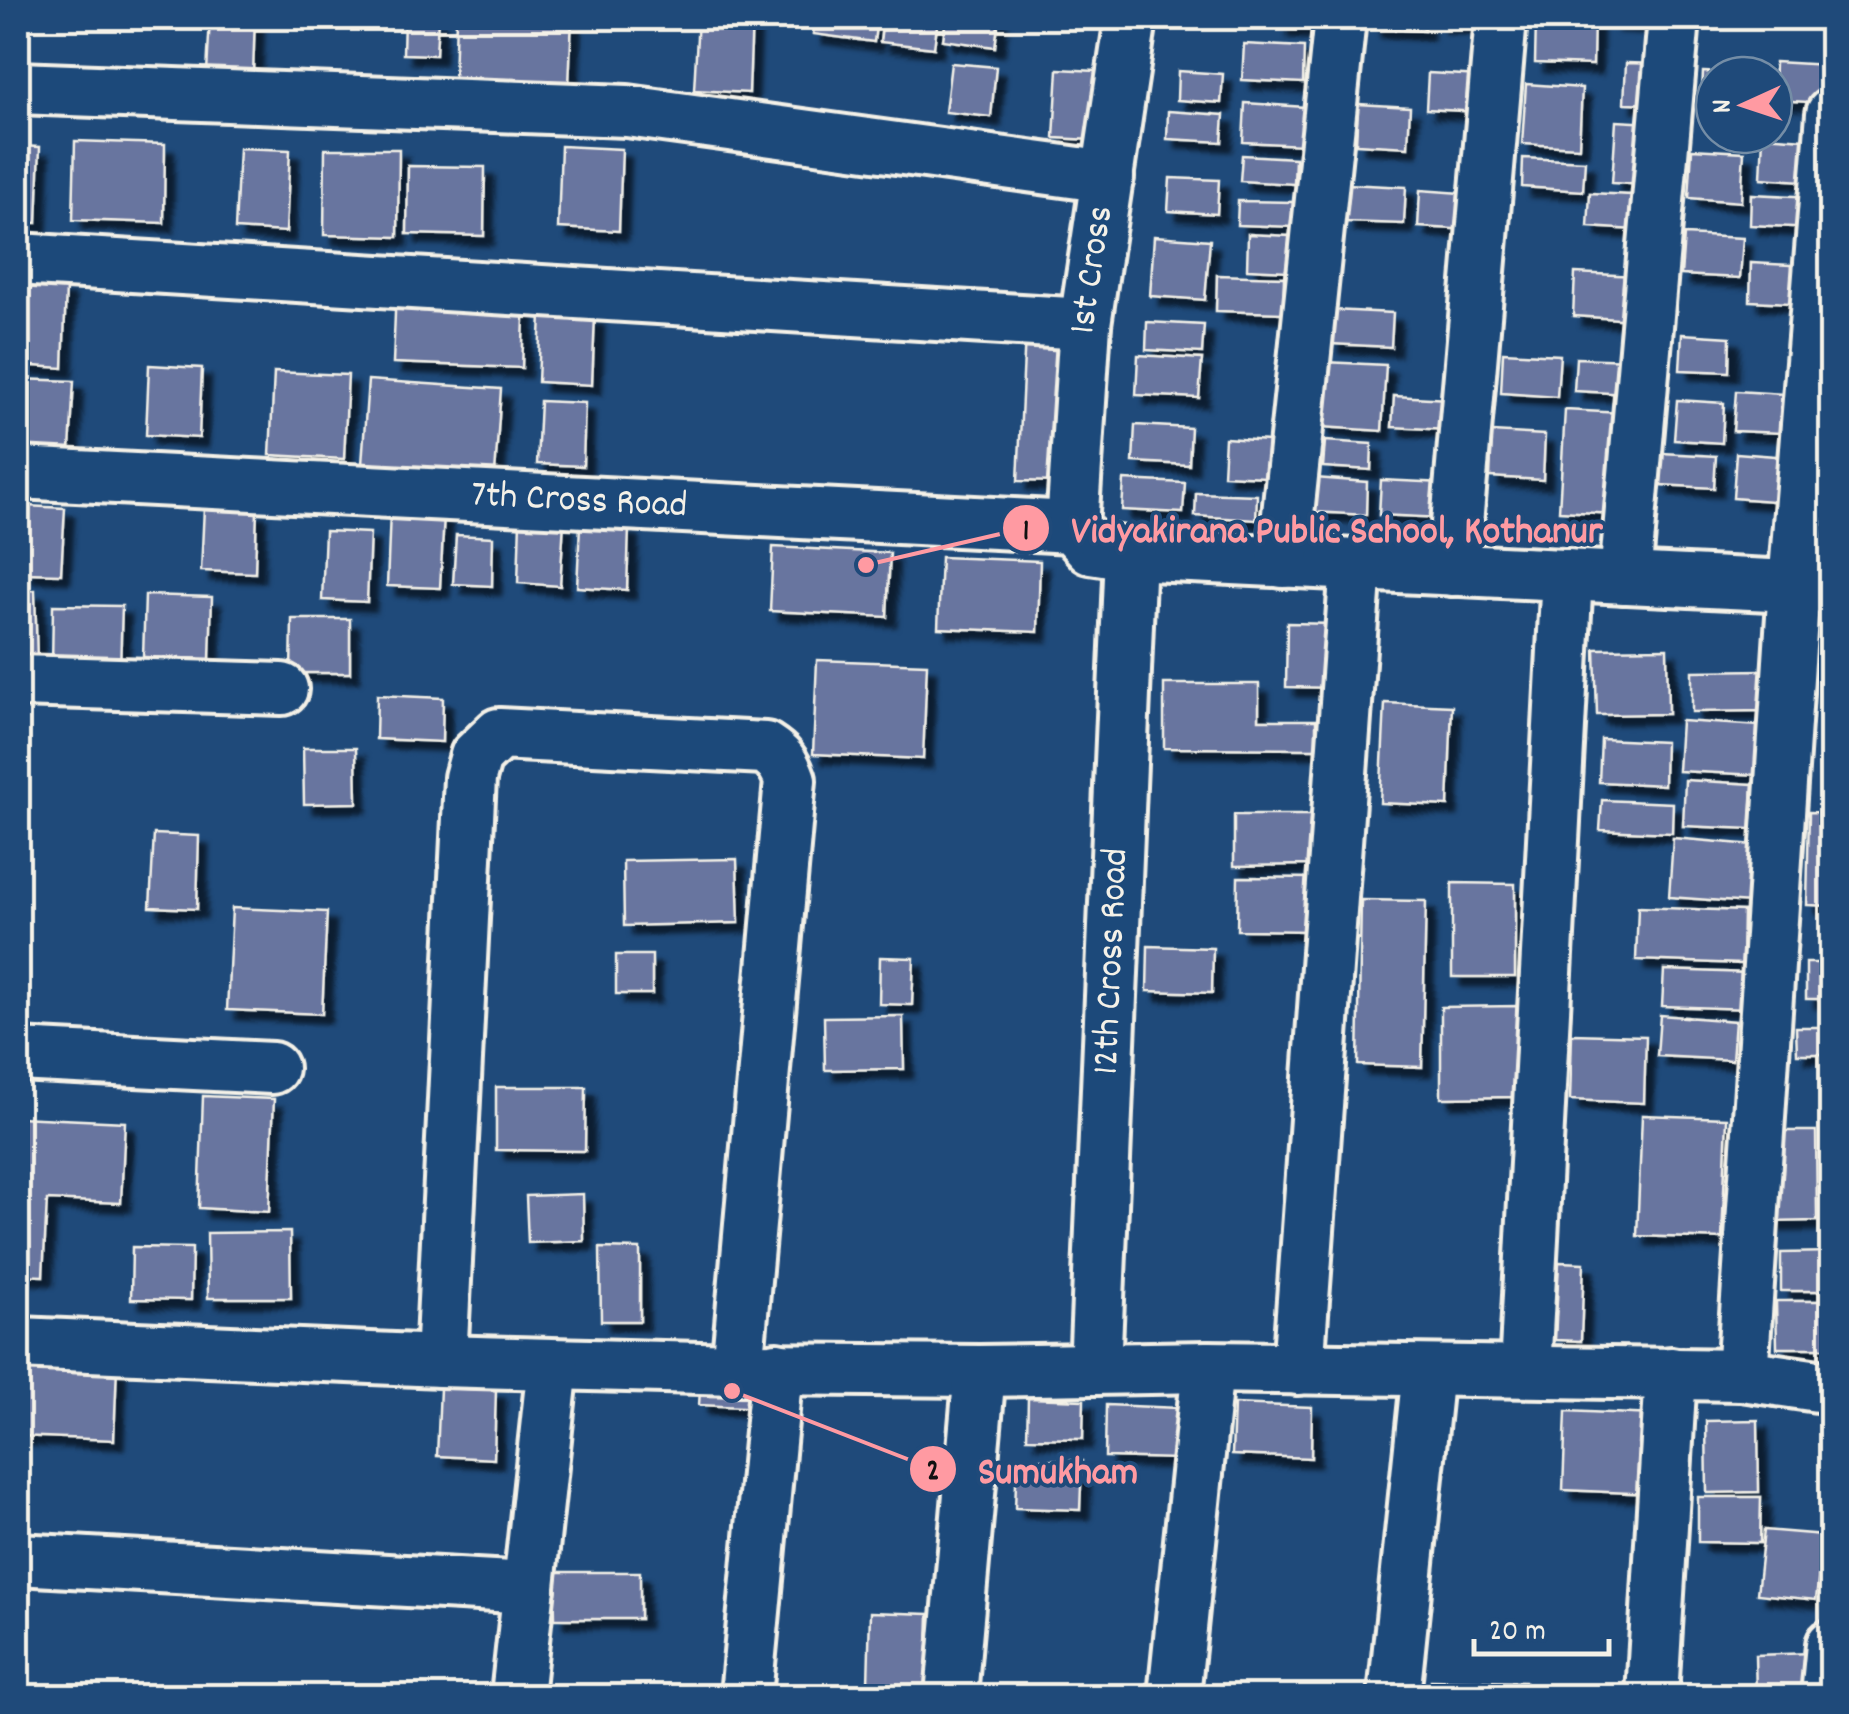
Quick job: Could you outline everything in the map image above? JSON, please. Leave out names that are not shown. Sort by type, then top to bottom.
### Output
[{"type":"street","name":"1st Cross","points":[[1072,526],[1085,324],[1131,18]]},
{"type":"street","points":[[1283,562],[1340,18]]},
{"type":"street","points":[[1452,570],[1501,18]]},
{"type":"street","points":[[1625,578],[1674,18]]},
{"type":"street","points":[[18,88],[627,111],[1108,177]]},
{"type":"street","points":[[1742,1375],[1813,587],[1832,114]]},
{"type":"street","points":[[18,258],[1085,324]]},
{"type":"street","name":"7th Cross Road","points":[[18,473],[1072,526],[1091,548],[1130,554],[1813,587]]},
{"type":"street","name":"12th Cross Road","points":[[1095,1369],[1130,554]]},
{"type":"street","points":[[1298,1368],[1356,565]]},
{"type":"street","points":[[1524,1372],[1567,575]]},
{"type":"street","points":[[18,681],[282,689]]},
{"type":"street","points":[[441,1361],[470,778],[476,756],[498,734],[765,748],[780,757],[790,780],[757,1369],[746,1696]]},
{"type":"street","points":[[18,1055],[272,1068]]},
{"type":"street","points":[[18,1344],[757,1369],[1298,1368],[1671,1373],[1742,1375],[1832,1388]]},
{"type":"street","points":[[517,1696],[553,1365]]},
{"type":"street","points":[[1174,1696],[1208,1368]]},
{"type":"street","points":[[950,1696],[980,1371]]},
{"type":"street","points":[[1394,1696],[1428,1371]]},
{"type":"street","points":[[1652,1696],[1671,1373]]},
{"type":"street","points":[[18,1559],[529,1588]]},
{"type":"street","points":[[1827,1696],[1832,1646]]},
{"type":"building","points":[[210,18],[255,18],[253,74],[207,72]]},
{"type":"building","points":[[404,18],[438,18],[436,55],[403,54]]},
{"type":"building","points":[[456,18],[572,18],[569,85],[454,80]]},
{"type":"building","points":[[698,18],[752,18],[749,93],[694,90]]},
{"type":"building","points":[[816,18],[877,18],[874,42],[813,34]]},
{"type":"building","points":[[883,18],[938,18],[934,48],[880,42]]},
{"type":"building","points":[[946,18],[999,18],[995,47],[943,40]]},
{"type":"building","points":[[1280,18],[1314,18],[1313,30],[1279,28]]},
{"type":"building","points":[[1372,18],[1424,18],[1424,31],[1372,28]]},
{"type":"building","points":[[1437,18],[1500,18],[1499,27],[1437,24]]},
{"type":"building","points":[[1536,18],[1594,18],[1593,65],[1535,63]]},
{"type":"building","points":[[1610,18],[1668,18],[1667,26],[1610,22]]},
{"type":"building","points":[[1244,44],[1304,47],[1303,83],[1242,80]]},
{"type":"building","points":[[951,63],[996,67],[991,117],[945,112]]},
{"type":"building","points":[[1626,63],[1658,64],[1656,104],[1624,103]]},
{"type":"building","points":[[1794,63],[1826,65],[1825,103],[1794,101]]},
{"type":"building","points":[[1058,69],[1096,71],[1092,140],[1054,138]]},
{"type":"building","points":[[1178,71],[1223,74],[1221,103],[1177,100]]},
{"type":"building","points":[[1428,73],[1481,76],[1480,112],[1426,109]]},
{"type":"building","points":[[1526,84],[1582,88],[1579,147],[1522,144]]},
{"type":"building","points":[[1245,103],[1305,107],[1303,145],[1243,142]]},
{"type":"building","points":[[1358,104],[1410,107],[1408,147],[1356,144]]},
{"type":"building","points":[[1168,111],[1224,115],[1222,142],[1167,139]]},
{"type":"building","points":[[1616,121],[1652,123],[1648,185],[1612,183]]},
{"type":"building","points":[[1794,138],[1818,140],[1815,182],[1761,178],[1762,155],[1794,155]]},
{"type":"building","points":[[75,141],[165,144],[164,223],[73,220]]},
{"type":"building","points":[[18,146],[40,147],[37,223],[18,222]]},
{"type":"building","points":[[561,146],[622,149],[619,231],[558,228]]},
{"type":"building","points":[[239,148],[290,150],[286,232],[235,229]]},
{"type":"building","points":[[325,149],[399,149],[398,237],[324,235]]},
{"type":"building","points":[[1692,149],[1694,155],[1744,155],[1741,202],[1689,198]]},
{"type":"building","points":[[1242,155],[1295,158],[1294,184],[1240,181]]},
{"type":"building","points":[[1523,158],[1585,161],[1583,191],[1522,187]]},
{"type":"building","points":[[408,166],[485,167],[484,236],[407,234]]},
{"type":"building","points":[[1170,178],[1219,180],[1217,214],[1168,211]]},
{"type":"building","points":[[1347,184],[1406,187],[1404,224],[1345,222]]},
{"type":"building","points":[[1420,190],[1474,194],[1472,230],[1418,227]]},
{"type":"building","points":[[1590,193],[1653,196],[1651,231],[1588,227]]},
{"type":"building","points":[[1751,194],[1815,197],[1814,228],[1750,225]]},
{"type":"building","points":[[1238,201],[1294,202],[1294,227],[1237,225]]},
{"type":"building","points":[[1248,234],[1290,236],[1288,271],[1247,269]]},
{"type":"building","points":[[1684,235],[1743,238],[1740,278],[1681,275]]},
{"type":"building","points":[[1154,236],[1210,240],[1205,300],[1150,296]]},
{"type":"building","points":[[1751,263],[1811,266],[1809,304],[1750,301]]},
{"type":"building","points":[[1575,273],[1636,276],[1634,320],[1573,316]]},
{"type":"building","points":[[1217,275],[1284,277],[1283,313],[1216,311]]},
{"type":"building","points":[[18,285],[66,287],[63,368],[18,365]]},
{"type":"building","points":[[396,288],[525,293],[522,368],[393,363]]},
{"type":"building","points":[[1332,310],[1393,313],[1391,347],[1330,344]]},
{"type":"building","points":[[541,314],[595,317],[592,385],[538,382]]},
{"type":"building","points":[[1147,322],[1204,325],[1202,353],[1146,350]]},
{"type":"building","points":[[1025,333],[1065,335],[1058,482],[1018,481]]},
{"type":"building","points":[[1682,334],[1730,337],[1729,372],[1680,370]]},
{"type":"building","points":[[1503,352],[1560,355],[1557,397],[1501,393]]},
{"type":"building","points":[[1138,355],[1202,359],[1199,398],[1136,395]]},
{"type":"building","points":[[1576,358],[1630,360],[1628,394],[1574,391]]},
{"type":"building","points":[[1324,362],[1386,365],[1382,431],[1321,427]]},
{"type":"building","points":[[149,365],[202,368],[199,438],[146,435]]},
{"type":"building","points":[[274,372],[348,375],[344,459],[270,455]]},
{"type":"building","points":[[18,379],[74,381],[70,450],[18,448]]},
{"type":"building","points":[[368,380],[501,389],[495,474],[362,464]]},
{"type":"building","points":[[1736,391],[1783,394],[1781,433],[1733,431]]},
{"type":"building","points":[[1394,396],[1448,399],[1447,430],[1392,427]]},
{"type":"building","points":[[1677,400],[1724,403],[1722,443],[1674,440]]},
{"type":"building","points":[[540,401],[585,403],[583,466],[537,464]]},
{"type":"building","points":[[1565,410],[1622,413],[1616,514],[1559,511]]},
{"type":"building","points":[[1135,425],[1191,428],[1189,465],[1133,462]]},
{"type":"building","points":[[1492,432],[1545,435],[1543,480],[1490,477]]},
{"type":"building","points":[[1225,438],[1268,441],[1266,477],[1223,475]]},
{"type":"building","points":[[1325,441],[1372,444],[1371,470],[1323,467]]},
{"type":"building","points":[[1662,453],[1716,456],[1714,488],[1660,485]]},
{"type":"building","points":[[1736,453],[1788,457],[1785,502],[1733,498]]},
{"type":"building","points":[[1315,478],[1367,482],[1366,515],[1313,512]]},
{"type":"building","points":[[1124,480],[1185,483],[1183,513],[1122,510]]},
{"type":"building","points":[[1381,480],[1444,483],[1442,518],[1379,515]]},
{"type":"building","points":[[1196,493],[1257,495],[1256,520],[1195,516]]},
{"type":"building","points":[[26,506],[65,508],[61,574],[24,573]]},
{"type":"building","points":[[204,507],[257,510],[255,573],[201,571]]},
{"type":"building","points":[[390,511],[444,515],[440,588],[387,586]]},
{"type":"building","points":[[520,520],[564,522],[560,586],[518,583]]},
{"type":"building","points":[[580,525],[629,528],[627,590],[577,587]]},
{"type":"building","points":[[325,531],[370,533],[367,602],[322,600]]},
{"type":"building","points":[[456,535],[493,537],[492,586],[453,584]]},
{"type":"building","points":[[773,547],[890,553],[887,617],[770,611]]},
{"type":"building","points":[[941,557],[1040,561],[1038,632],[938,628]]},
{"type":"building","points":[[35,590],[37,660],[18,660],[18,591]]},
{"type":"building","points":[[145,595],[212,597],[210,659],[143,657]]},
{"type":"building","points":[[53,605],[122,606],[120,670],[52,668]]},
{"type":"building","points":[[292,619],[350,619],[350,673],[291,673]]},
{"type":"building","points":[[1287,623],[1338,624],[1337,688],[1286,687]]},
{"type":"building","points":[[1667,648],[1668,714],[1597,715],[1595,649]]},
{"type":"building","points":[[817,660],[927,664],[923,759],[813,754]]},
{"type":"building","points":[[1765,670],[1766,711],[1692,712],[1692,671]]},
{"type":"building","points":[[1164,684],[1259,684],[1259,720],[1316,720],[1316,749],[1164,748]]},
{"type":"building","points":[[377,695],[443,698],[442,742],[376,739]]},
{"type":"building","points":[[1385,703],[1452,706],[1448,806],[1380,803]]},
{"type":"building","points":[[1681,721],[1761,726],[1758,775],[1678,771]]},
{"type":"building","points":[[1601,739],[1665,742],[1664,785],[1599,782]]},
{"type":"building","points":[[303,748],[356,748],[357,803],[304,804]]},
{"type":"building","points":[[1685,780],[1753,784],[1751,829],[1683,826]]},
{"type":"building","points":[[1602,800],[1673,803],[1672,833],[1600,830]]},
{"type":"building","points":[[1809,812],[1832,813],[1832,906],[1807,905]]},
{"type":"building","points":[[1234,815],[1311,815],[1312,865],[1234,866]]},
{"type":"building","points":[[154,834],[199,836],[197,909],[150,907]]},
{"type":"building","points":[[1673,838],[1754,845],[1750,903],[1669,897]]},
{"type":"building","points":[[737,859],[739,923],[624,926],[623,861]]},
{"type":"building","points":[[1238,877],[1311,878],[1311,931],[1237,930]]},
{"type":"building","points":[[1452,883],[1515,884],[1515,977],[1452,977]]},
{"type":"building","points":[[1361,900],[1426,901],[1422,1067],[1358,1065]]},
{"type":"building","points":[[1638,907],[1743,911],[1742,964],[1636,960]]},
{"type":"building","points":[[232,908],[327,912],[322,1014],[227,1010]]},
{"type":"building","points":[[1148,946],[1213,948],[1212,993],[1147,991]]},
{"type":"building","points":[[616,955],[652,955],[652,994],[616,994]]},
{"type":"building","points":[[880,957],[914,958],[912,1005],[879,1004]]},
{"type":"building","points":[[1806,963],[1832,963],[1832,999],[1806,999]]},
{"type":"building","points":[[1664,970],[1749,973],[1748,1009],[1662,1006]]},
{"type":"building","points":[[1520,1006],[1520,1097],[1441,1098],[1441,1007]]},
{"type":"building","points":[[1660,1015],[1735,1021],[1732,1060],[1657,1056]]},
{"type":"building","points":[[903,1016],[904,1069],[825,1070],[824,1017]]},
{"type":"building","points":[[1796,1027],[1832,1027],[1832,1054],[1797,1054]]},
{"type":"building","points":[[1572,1034],[1646,1036],[1644,1103],[1570,1100]]},
{"type":"building","points":[[496,1087],[586,1087],[585,1151],[496,1150]]},
{"type":"building","points":[[203,1096],[274,1099],[269,1212],[199,1208]]},
{"type":"building","points":[[1642,1115],[1727,1118],[1722,1239],[1637,1236]]},
{"type":"building","points":[[18,1117],[125,1122],[121,1203],[47,1200],[43,1276],[18,1275]]},
{"type":"building","points":[[1770,1131],[1816,1131],[1817,1221],[1770,1222]]},
{"type":"building","points":[[583,1194],[584,1241],[528,1243],[526,1196]]},
{"type":"building","points":[[290,1232],[291,1298],[208,1298],[207,1233]]},
{"type":"building","points":[[132,1247],[192,1248],[191,1300],[131,1299]]},
{"type":"building","points":[[600,1248],[640,1249],[640,1321],[601,1321]]},
{"type":"building","points":[[1832,1252],[1832,1291],[1781,1291],[1781,1253]]},
{"type":"building","points":[[1559,1262],[1584,1263],[1581,1341],[1555,1340]]},
{"type":"building","points":[[1776,1301],[1832,1301],[1832,1348],[1777,1348]]},
{"type":"building","points":[[18,1363],[117,1367],[114,1440],[18,1436]]},
{"type":"building","points":[[701,1376],[765,1377],[764,1408],[699,1405]]},
{"type":"building","points":[[440,1388],[496,1390],[494,1459],[437,1456]]},
{"type":"building","points":[[1028,1398],[1084,1400],[1083,1439],[1027,1438]]},
{"type":"building","points":[[1234,1404],[1312,1407],[1311,1458],[1232,1455]]},
{"type":"building","points":[[1106,1405],[1179,1408],[1178,1459],[1105,1457]]},
{"type":"building","points":[[1566,1411],[1654,1415],[1652,1494],[1563,1490]]},
{"type":"building","points":[[1758,1420],[1759,1492],[1707,1493],[1706,1421]]},
{"type":"building","points":[[1017,1458],[1082,1461],[1080,1510],[1015,1508]]},
{"type":"building","points":[[1698,1497],[1761,1497],[1760,1543],[1698,1542]]},
{"type":"building","points":[[1764,1530],[1823,1535],[1816,1600],[1757,1594]]},
{"type":"building","points":[[554,1572],[640,1572],[640,1619],[555,1619]]},
{"type":"building","points":[[870,1612],[929,1614],[927,1686],[868,1684]]},
{"type":"building","points":[[1811,1653],[1812,1694],[1756,1695],[1755,1655]]},
{"type":"building","points":[[1431,1680],[1525,1682],[1525,1696],[1431,1696]]},
{"type":"building","points":[[1615,1687],[1615,1696],[1552,1696],[1552,1688]]},
{"type":"place","name":"Vidyakirana Public School, Kothanur","points":[[866,565]]},
{"type":"place","name":"Sumukham","points":[[732,1391]]}]
